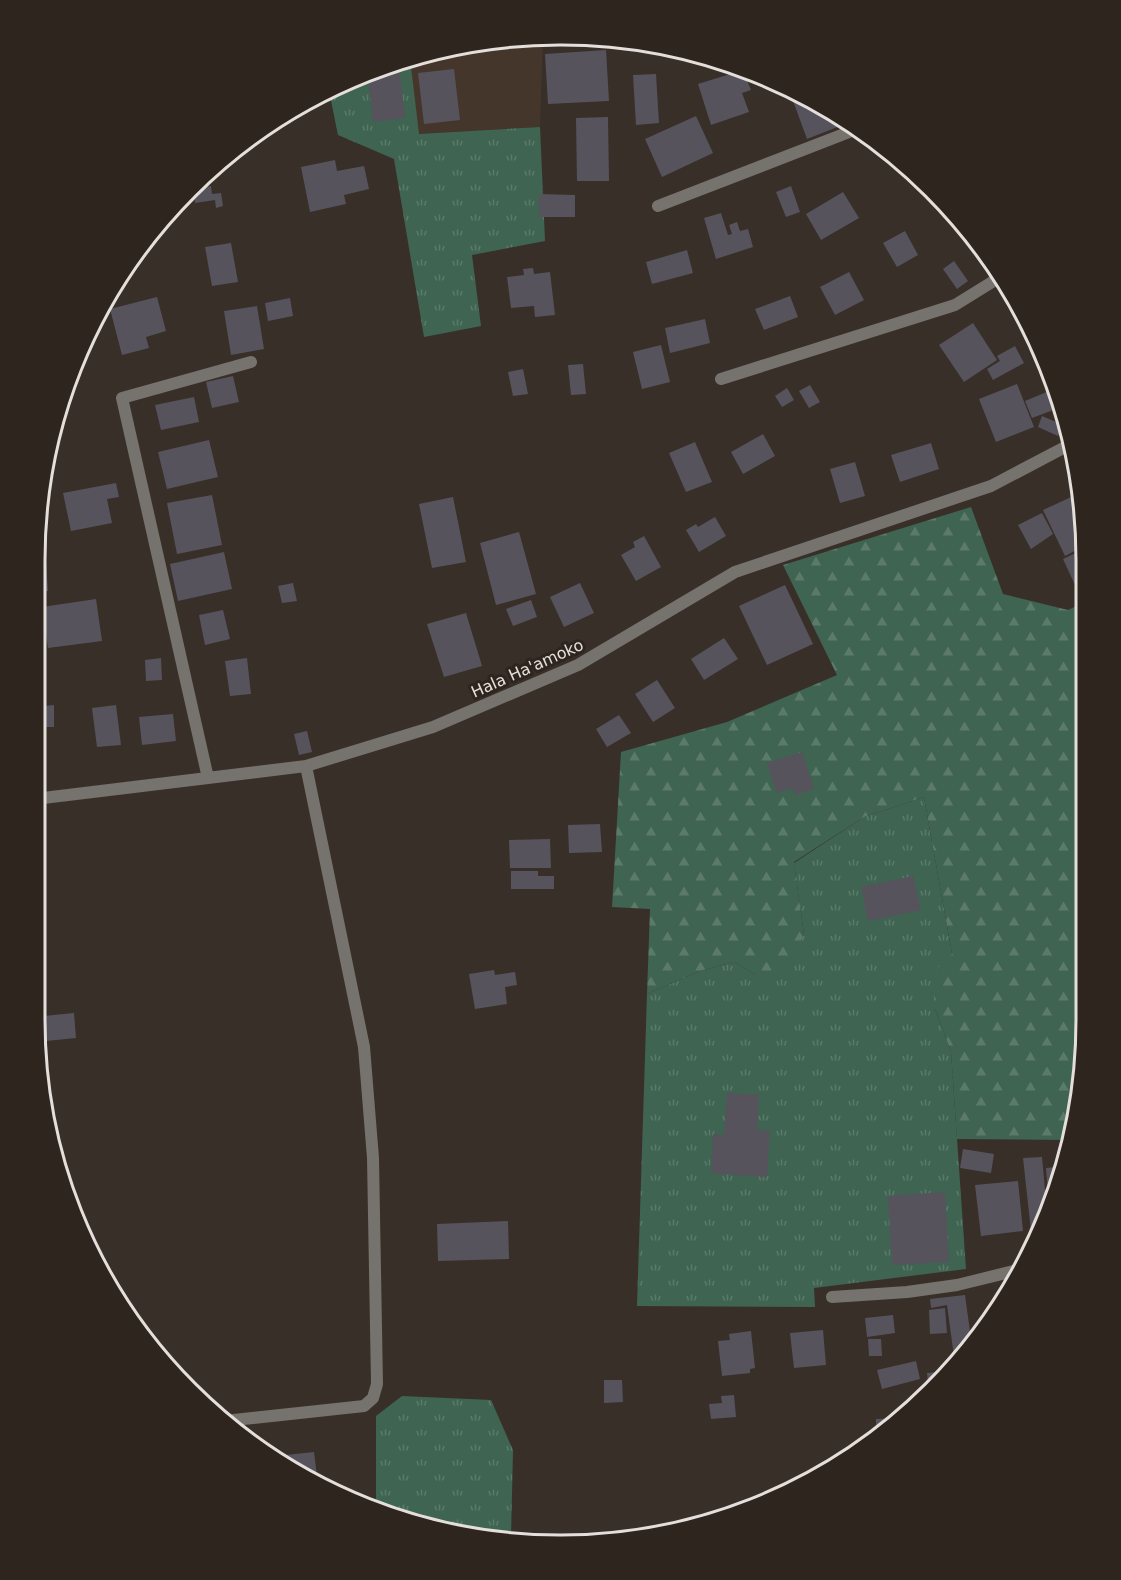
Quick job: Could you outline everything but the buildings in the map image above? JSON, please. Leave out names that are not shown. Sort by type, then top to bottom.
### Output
[{"type":"street","points":[[658,206],[848,133]]},
{"type":"street","points":[[721,379],[955,305],[993,281]]},
{"type":"street","points":[[208,778],[122,398],[251,362]]},
{"type":"street","name":"Hala Ha'amoko","points":[[45,798],[306,766],[433,727],[578,665],[735,572],[991,486],[1063,448]]},
{"type":"street","points":[[237,1420],[364,1406],[373,1398],[377,1384],[373,1158],[364,1047],[306,766]]},
{"type":"street","points":[[832,1297],[907,1292],[957,1285],[1010,1272]]},
{"type":"shaded area","points":[[543,46],[540,127],[418,134],[411,68],[493,49]]},
{"type":"green space","points":[[411,67],[419,134],[540,127],[545,241],[472,255],[481,326],[424,337],[394,159],[338,135],[331,99],[363,84]]},
{"type":"green space","points":[[971,507],[1003,594],[1068,610],[1076,606],[1076,1019],[1072,1087],[1061,1140],[957,1139],[951,1052],[935,1009],[932,974],[952,954],[924,797],[864,817],[794,862],[804,935],[783,970],[756,975],[734,962],[700,971],[647,994],[650,909],[612,907],[621,752],[727,722],[837,675],[783,565]]},
{"type":"green space","points":[[924,797],[952,954],[935,1009],[951,1052],[966,1269],[814,1288],[815,1307],[637,1306],[647,994],[700,971],[734,962],[756,975],[804,935],[794,863],[864,817]]},
{"type":"green space","points":[[402,1396],[491,1400],[513,1450],[511,1533],[460,1525],[376,1501],[376,1416]]}]
